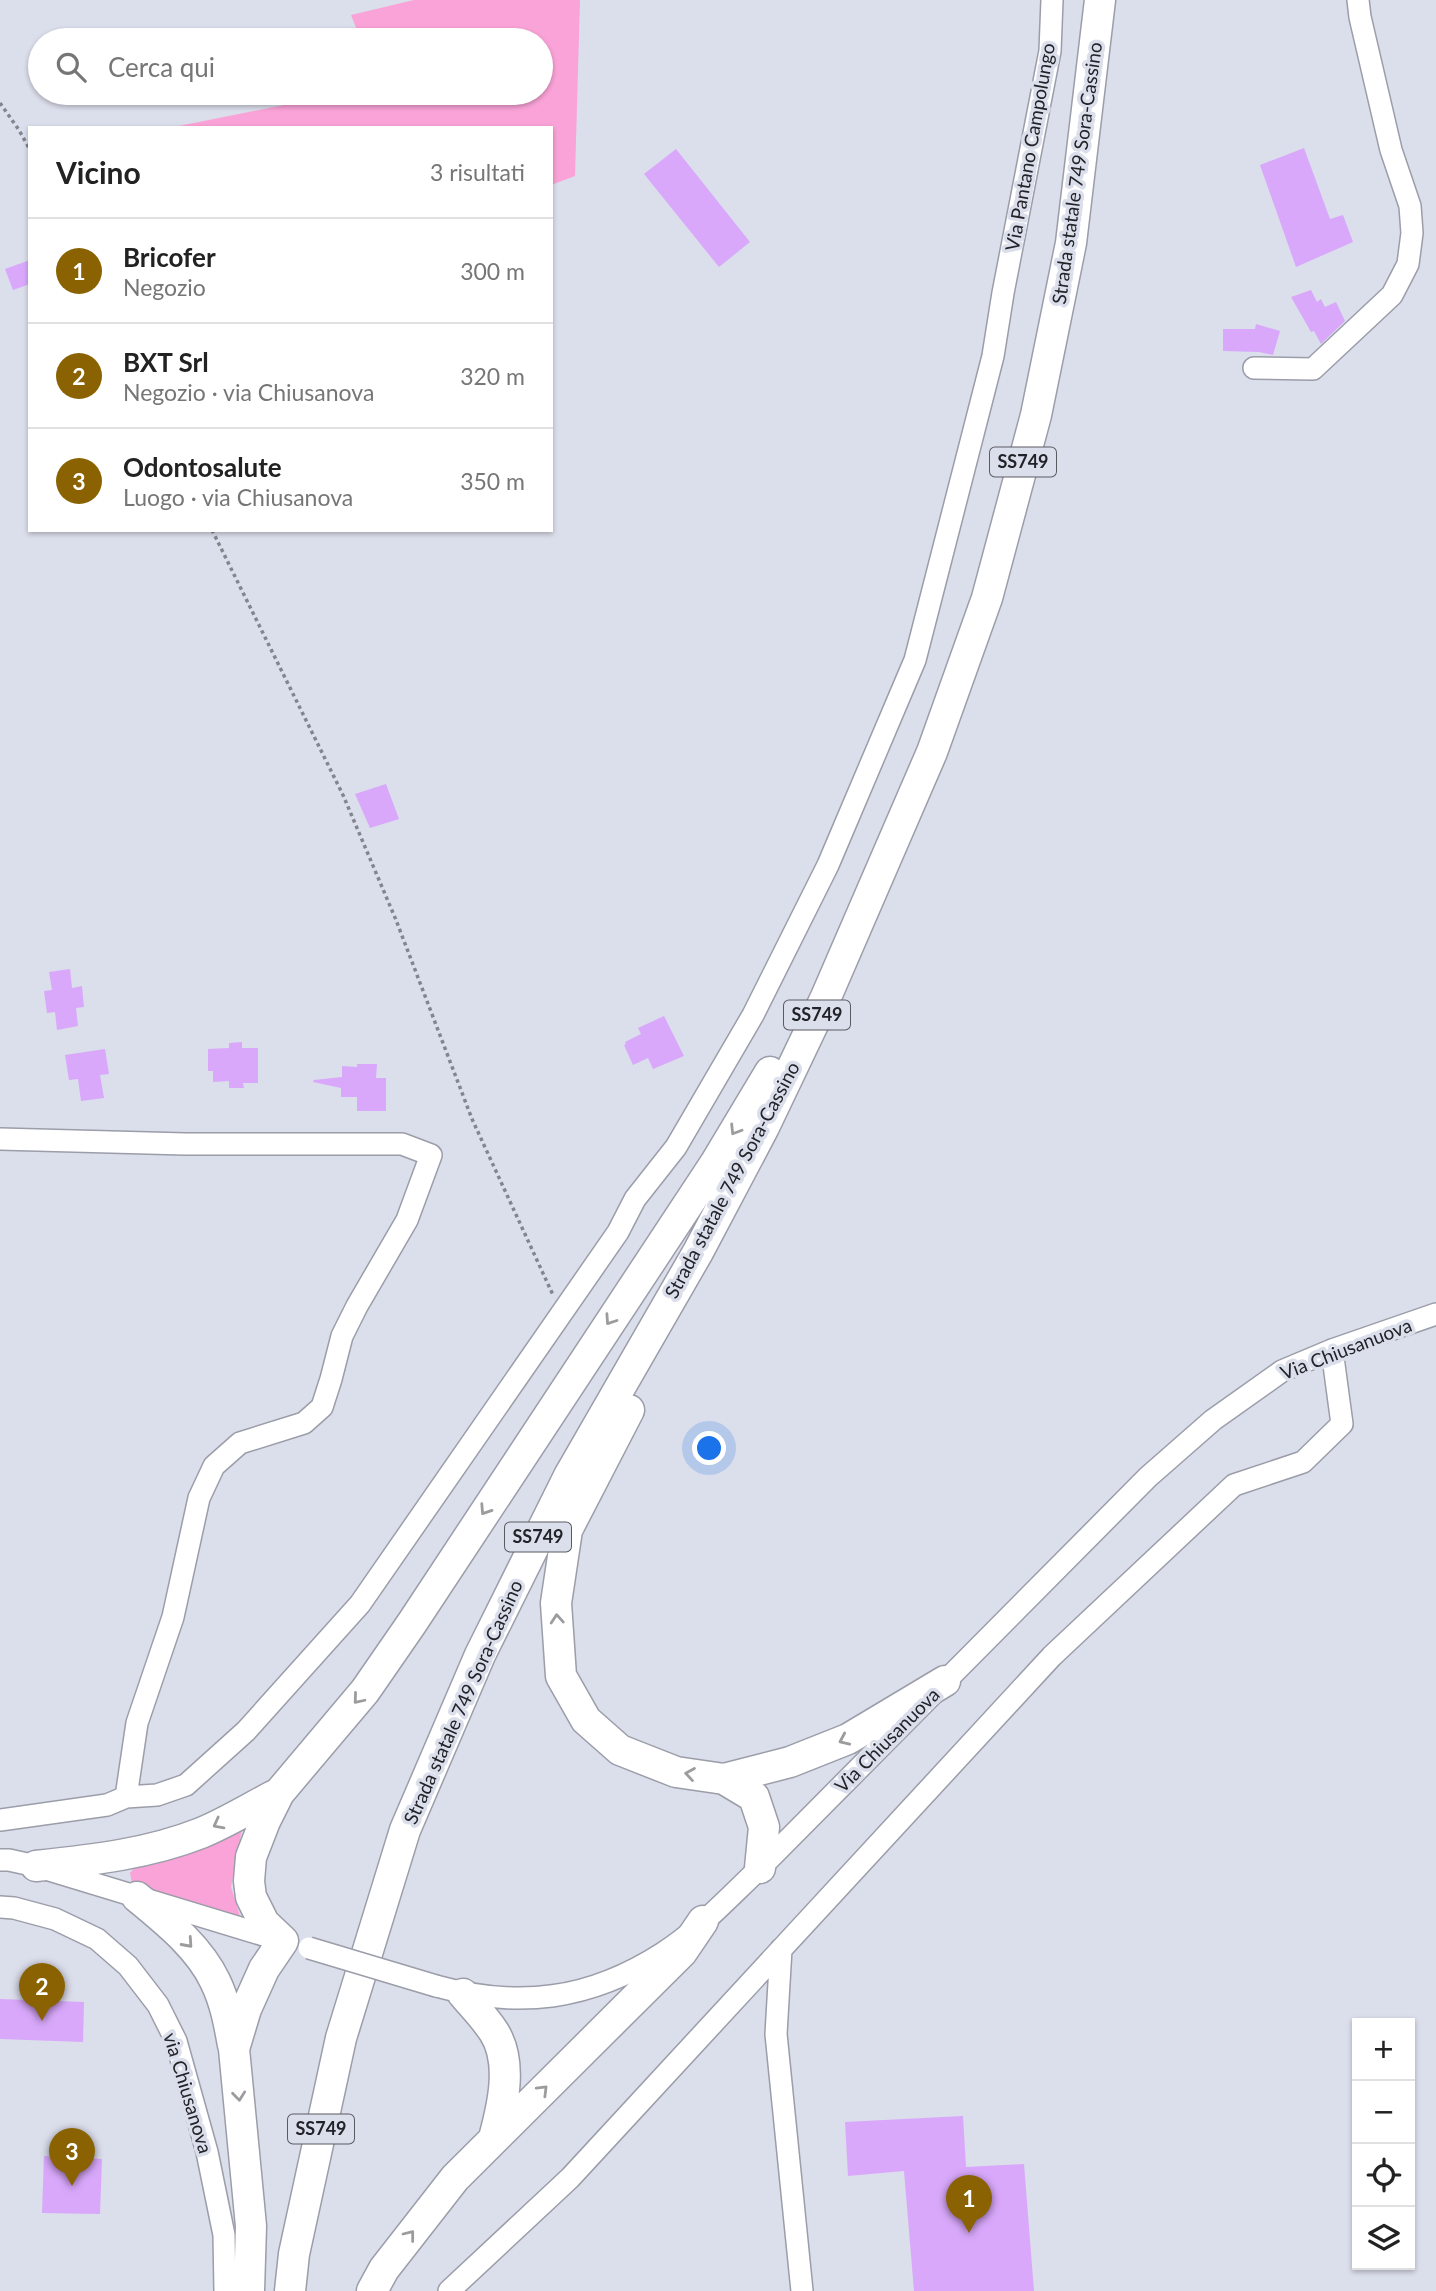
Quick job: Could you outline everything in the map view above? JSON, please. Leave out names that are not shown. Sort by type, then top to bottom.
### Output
[{"type":"highway","name":"Strada statale 749 Sora-Cassino","points":[[290,2291],[294,2253],[341,2038],[405,1830],[480,1655],[569,1476],[698,1252],[764,1127],[826,997],[932,752],[987,598],[1036,415],[1071,243],[1100,0]]},
{"type":"highway","points":[[234,2049],[246,2009],[264,1969],[296,1945],[264,1923],[251,1897],[251,1857],[279,1793],[365,1691],[412,1623],[762,1088],[835,942],[867,902]]},
{"type":"highway","points":[[760,1868],[764,1827],[754,1797],[724,1779],[676,1772],[620,1751],[586,1720],[561,1676],[556,1603],[567,1530],[738,1202],[764,1127]]},
{"type":"highway","points":[[724,1779],[790,1762],[848,1739],[946,1681]]},
{"type":"highway","points":[[36,1866],[90,1861],[154,1849],[203,1832],[279,1793]]},
{"type":"highway","points":[[137,1897],[170,1924],[193,1948],[215,1980],[226,2012],[234,2049],[251,2226],[249,2291]]},
{"type":"highway","points":[[372,2291],[384,2269],[455,2178],[682,1952],[703,1921]]},
{"type":"highway","points":[[449,1990],[495,2034],[505,2067],[503,2105],[494,2138]]},
{"type":"street","name":"Via Pantano Campolungo","points":[[0,1820],[107,1805],[126,1797],[157,1795],[186,1785],[246,1731],[360,1604],[618,1232],[635,1199],[676,1147],[753,1015],[828,865],[915,660],[993,356],[1050,51],[1052,0]]},
{"type":"street","points":[[1254,368],[1313,369],[1392,295],[1408,264],[1412,233],[1410,206],[1391,150],[1358,0]]},
{"type":"street","points":[[0,1139],[185,1144],[401,1144],[430,1155],[407,1220],[342,1336],[322,1407],[304,1423],[240,1443],[214,1466],[199,1498],[173,1616],[137,1723],[126,1797]]},
{"type":"street","name":"Via Chiusanuova","points":[[0,1860],[36,1866],[449,1990],[499,1999],[540,1998],[580,1990],[623,1976],[663,1953],[703,1921],[760,1868],[1148,1477],[1213,1420],[1282,1371],[1332,1350],[1436,1314]]},
{"type":"street","points":[[449,2291],[570,2178],[1052,1657],[1234,1485],[1303,1462],[1342,1424],[1332,1350]]},
{"type":"street","name":"via Chiusanova","points":[[0,1907],[55,1919],[97,1939],[128,1966],[158,2005],[176,2041],[207,2152],[224,2235],[225,2291]]},
{"type":"street","points":[[781,1949],[776,2035],[802,2291]]},
{"type":"path","points":[[0,103],[28,146]]},
{"type":"path","points":[[213,532],[343,795],[397,920],[472,1119],[561,1314]]},
{"type":"shaded area","points":[[414,0],[580,0],[575,176],[553,184],[553,126],[179,126],[284,105],[553,105],[553,28],[356,28],[351,15]]},
{"type":"shaded area","points":[[242,1829],[231,1887],[240,1916],[144,1889],[132,1883],[130,1873],[136,1866]]},
{"type":"building","points":[[1304,148],[1330,219],[1343,215],[1353,242],[1296,267],[1260,165]]},
{"type":"building","points":[[676,149],[750,242],[719,267],[644,174]]},
{"type":"building","points":[[28,261],[28,285],[13,290],[5,269]]},
{"type":"building","points":[[1311,290],[1317,302],[1321,299],[1325,307],[1336,302],[1345,321],[1321,344],[1291,297]]},
{"type":"building","points":[[1256,324],[1280,331],[1273,355],[1223,351],[1223,329],[1255,329]]},
{"type":"building","points":[[386,784],[399,819],[370,828],[355,794]]},
{"type":"building","points":[[70,969],[72,988],[82,986],[84,1007],[76,1008],[78,1026],[57,1030],[55,1012],[47,1013],[44,991],[52,990],[49,972]]},
{"type":"building","points":[[664,1016],[684,1056],[653,1069],[648,1058],[633,1065],[625,1042],[641,1034],[638,1028]]},
{"type":"building","points":[[242,1042],[242,1048],[258,1048],[258,1083],[243,1083],[244,1088],[229,1088],[229,1081],[213,1082],[213,1071],[208,1071],[208,1049],[229,1048],[229,1043]]},
{"type":"building","points":[[105,1049],[109,1074],[100,1075],[104,1098],[81,1101],[78,1079],[69,1080],[65,1055]]},
{"type":"building","points":[[357,1064],[377,1064],[376,1078],[386,1078],[386,1111],[357,1111],[357,1097],[341,1097],[341,1088],[313,1082],[342,1077],[342,1066],[357,1067]]},
{"type":"building","points":[[0,1999],[84,2002],[83,2042],[0,2039]]},
{"type":"building","points":[[963,2116],[966,2167],[1024,2164],[1034,2291],[914,2291],[904,2171],[848,2176],[845,2122]]},
{"type":"building","points":[[44,2156],[102,2159],[100,2214],[42,2213]]},
{"type":"place","name":"BXT Srl","points":[[42,2021]]},
{"type":"place","name":"Odontosalute","points":[[72,2186]]},
{"type":"place","name":"Bricofer","points":[[969,2233]]}]
